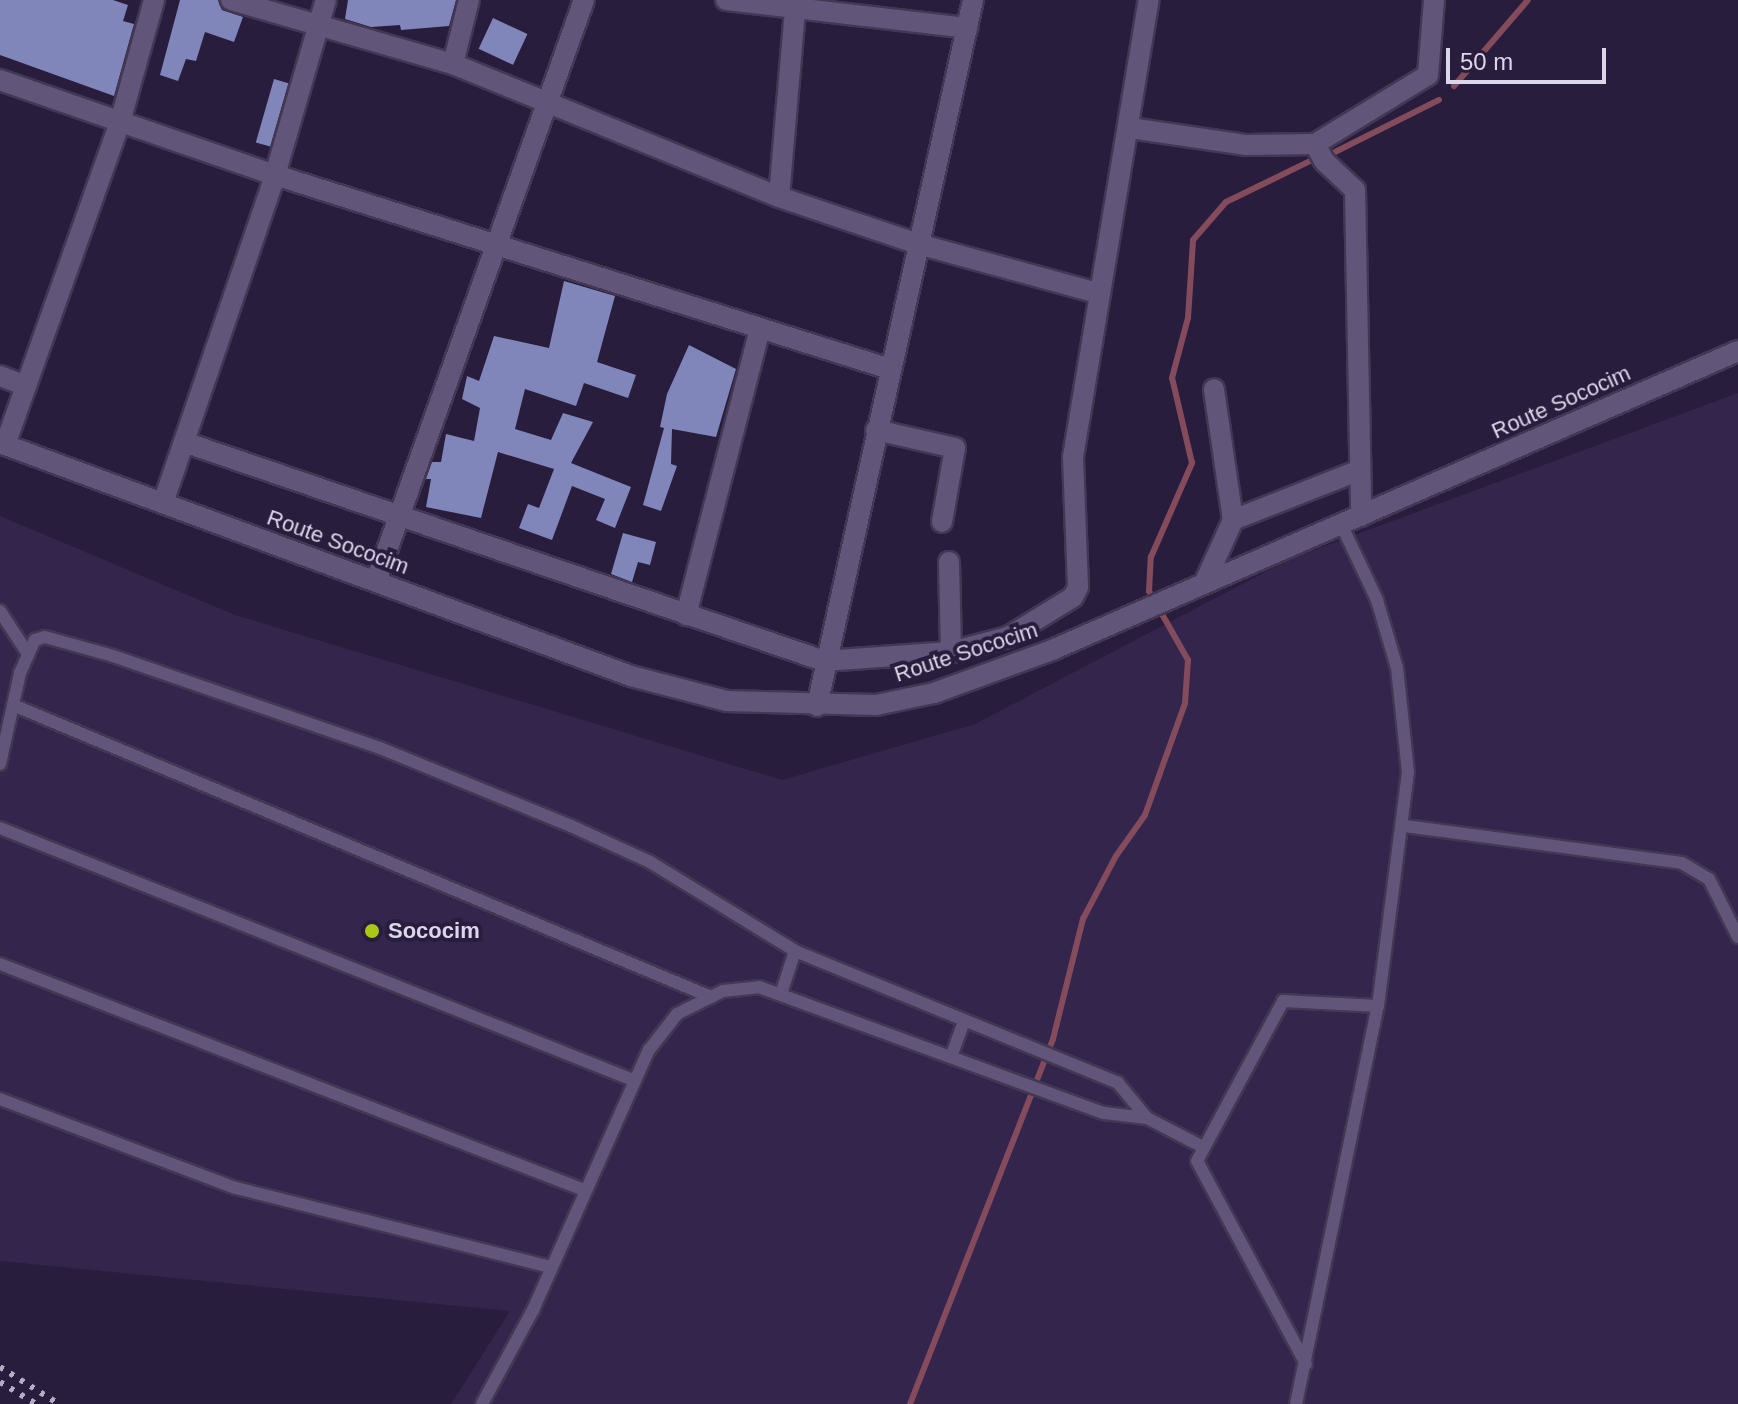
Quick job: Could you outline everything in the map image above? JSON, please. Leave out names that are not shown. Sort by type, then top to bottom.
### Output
[{"type":"street","points":[[3,444],[120,122],[154,0]]},
{"type":"street","points":[[231,0],[321,23],[453,64],[779,197],[918,244],[1097,293]]},
{"type":"street","points":[[163,503],[275,175],[326,0]]},
{"type":"street","points":[[453,64],[469,0]]},
{"type":"street","points":[[376,581],[499,245],[584,0]]},
{"type":"street","points":[[726,0],[796,5],[967,28]]},
{"type":"street","points":[[817,706],[824,661],[973,0]]},
{"type":"street","points":[[184,442],[824,661],[951,652],[1008,637],[1076,592],[1073,457],[1097,293],[1130,128],[1149,0]]},
{"type":"street","points":[[1130,128],[1247,145],[1315,144],[1428,75],[1434,0]]},
{"type":"street","points":[[779,197],[796,5]]},
{"type":"street","points":[[0,80],[275,175],[890,369]]},
{"type":"street","points":[[1315,144],[1324,161],[1355,190],[1361,516]]},
{"type":"street","points":[[686,615],[760,328]]},
{"type":"street","name":"Route Sococim","points":[[3,444],[631,676],[727,701],[817,706],[876,705],[934,693],[1142,611],[1738,351]]},
{"type":"street","points":[[0,376],[26,386]]},
{"type":"street","points":[[1204,584],[1233,520],[1214,389]]},
{"type":"street","points":[[876,430],[955,448],[942,522]]},
{"type":"street","points":[[1233,520],[1360,470]]},
{"type":"street","points":[[949,562],[951,652]]},
{"type":"lane","points":[[1296,1404],[1378,1006],[1405,826],[1406,720],[1397,668],[1377,600],[1341,524]]},
{"type":"lane","points":[[0,611],[28,654]]},
{"type":"lane","points":[[0,764],[28,654],[41,637],[81,647],[408,759],[650,862],[795,951],[1118,1083],[1147,1118]]},
{"type":"lane","points":[[13,705],[711,997]]},
{"type":"lane","points":[[1405,826],[1682,863],[1709,879],[1738,937]]},
{"type":"lane","points":[[0,828],[633,1080]]},
{"type":"lane","points":[[781,994],[795,951]]},
{"type":"lane","points":[[0,964],[584,1190]]},
{"type":"lane","points":[[482,1404],[551,1267],[633,1080],[666,1024],[711,997],[741,987],[781,994],[1104,1113],[1147,1118],[1201,1146]]},
{"type":"lane","points":[[1306,1364],[1199,1173],[1201,1146],[1283,1001],[1378,1006]]},
{"type":"lane","points":[[951,1057],[964,1022]]},
{"type":"lane","points":[[0,1099],[236,1188],[551,1267]]},
{"type":"shaded area","points":[[1738,393],[1738,1404],[451,1404],[510,1311],[0,1261],[0,516],[235,615],[782,780],[975,724],[1290,559]]},
{"type":"building","points":[[0,0],[113,0],[128,5],[123,21],[134,24],[114,96],[0,55]]},
{"type":"building","points":[[180,0],[218,0],[222,10],[243,17],[234,42],[205,32],[196,61],[186,59],[178,81],[160,75]]},
{"type":"building","points":[[348,0],[456,0],[449,26],[401,30],[400,25],[371,27],[345,19]]},
{"type":"building","points":[[493,18],[527,34],[513,65],[479,49]]},
{"type":"building","points":[[274,79],[288,83],[270,147],[256,142]]},
{"type":"building","points":[[564,281],[615,296],[597,362],[636,375],[628,398],[584,383],[576,406],[525,389],[515,429],[551,440],[563,413],[593,422],[571,463],[631,487],[615,528],[596,520],[605,499],[572,486],[552,540],[519,528],[528,504],[539,508],[554,469],[498,452],[481,518],[426,507],[431,479],[426,479],[432,462],[441,462],[446,434],[474,441],[480,408],[462,399],[467,376],[479,381],[494,336],[549,348]]},
{"type":"building","points":[[689,345],[736,369],[716,437],[672,429],[671,464],[677,466],[661,511],[643,505],[664,428],[660,427],[667,394]]},
{"type":"building","points":[[623,533],[656,542],[650,565],[638,562],[632,582],[611,574]]},
{"type":"waterway","points":[[1454,86],[1528,0]]},
{"type":"waterway","points":[[1329,155],[1439,100]]},
{"type":"waterway","points":[[910,1404],[1053,1039],[1083,919],[1116,856],[1145,815],[1185,703],[1188,660],[1149,591],[1151,557],[1192,463],[1172,378],[1188,318],[1193,240],[1226,202],[1312,160]]},
{"type":"railway","points":[[0,1367],[59,1404]]},
{"type":"railway","points":[[0,1382],[36,1404]]},
{"type":"place","name":"Sococim","points":[[372,931]]}]
